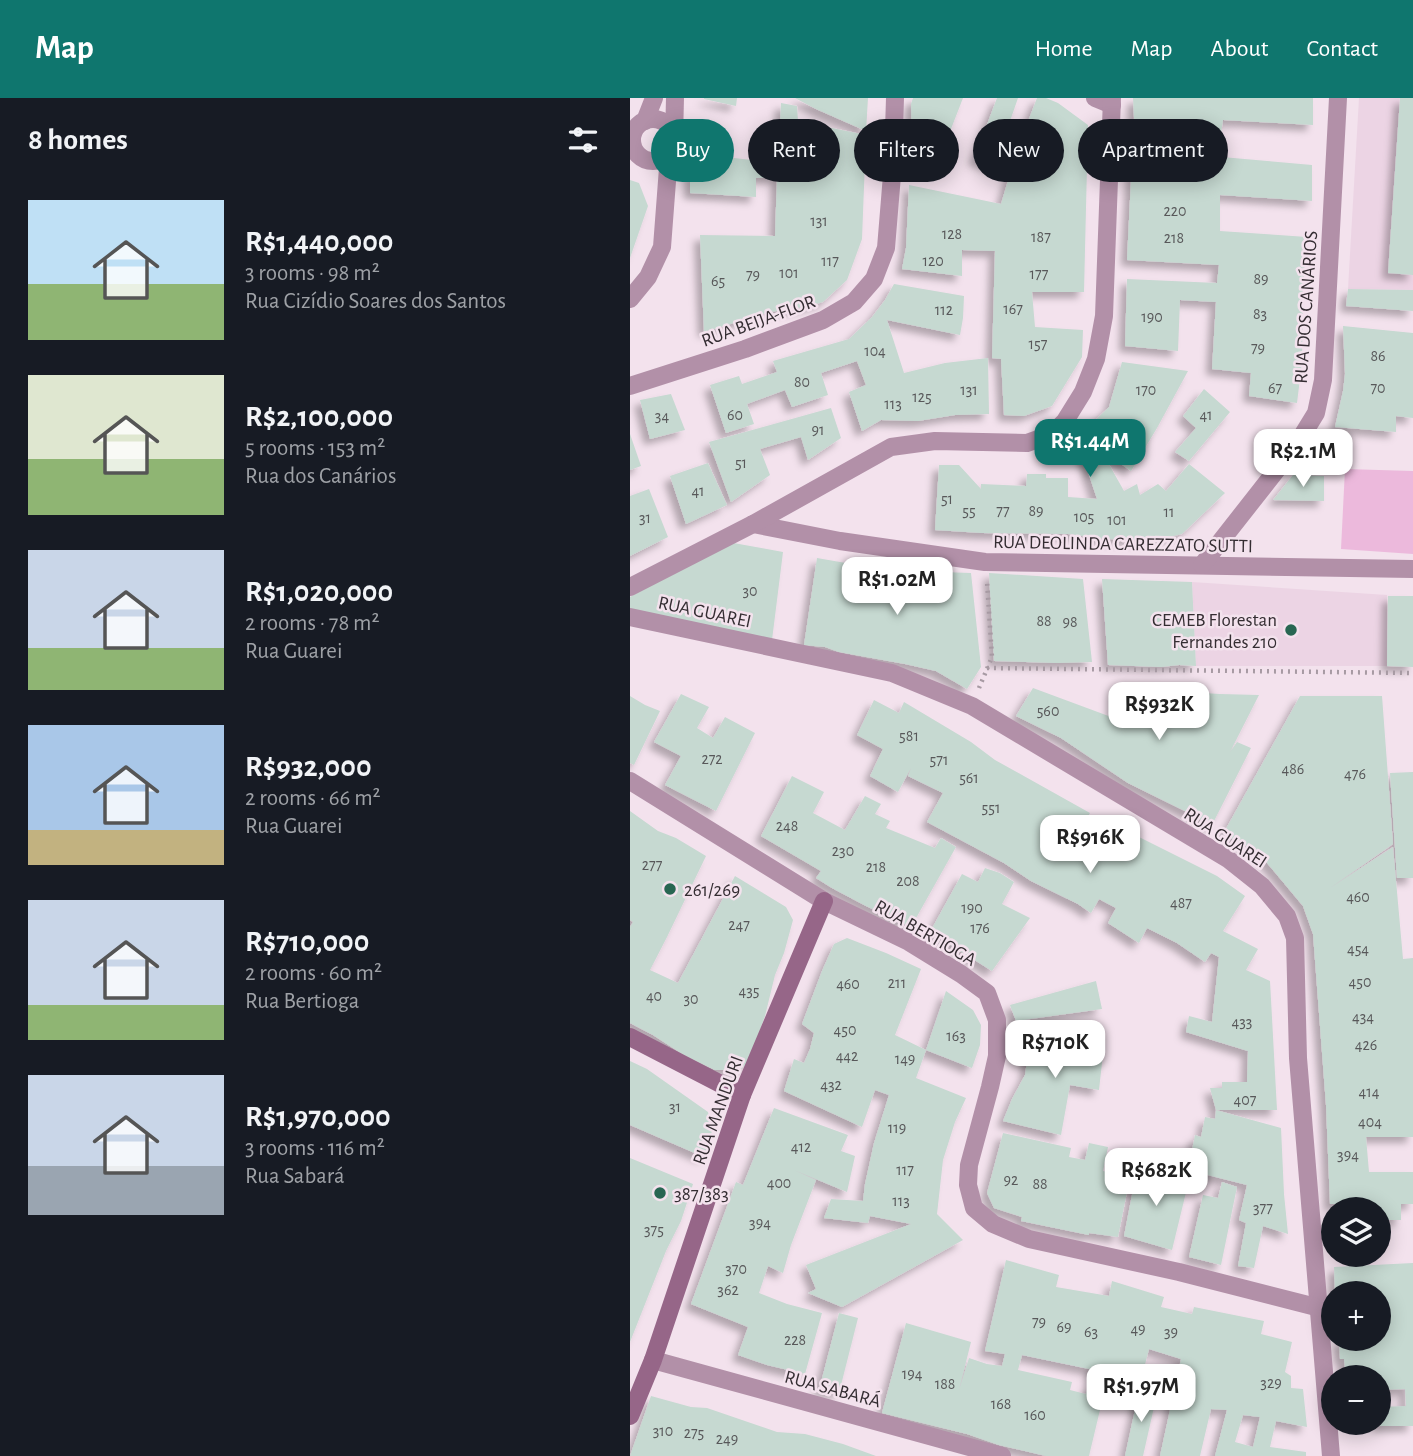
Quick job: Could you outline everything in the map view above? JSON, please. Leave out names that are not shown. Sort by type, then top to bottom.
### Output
[{"type":"street","points":[[654,98],[638,125],[633,142],[665,204]]},
{"type":"street","points":[[673,119],[675,98]]},
{"type":"street","name":"RUA BEIJA-FLOR","points":[[630,386],[745,349],[823,320],[853,302],[874,279],[886,248],[895,98]]},
{"type":"street","points":[[630,587],[752,524],[891,447],[935,441],[1027,443],[1052,434],[1065,421],[1083,392],[1096,359],[1104,316],[1112,102],[1095,98]]},
{"type":"street","name":"RUA DOS CANÁRIOS","points":[[1202,565],[1297,443],[1315,413],[1323,380],[1338,98]]},
{"type":"street","points":[[630,299],[648,276],[662,247],[667,182]]},
{"type":"street","points":[[630,374],[656,377]]},
{"type":"street","name":"RUA DEOLINDA CAREZZATO SUTTI","points":[[752,524],[840,541],[985,562],[1413,569]]},
{"type":"street","name":"RUA GUAREI","points":[[630,617],[892,673],[972,706],[1228,859],[1262,886],[1287,916],[1295,938],[1298,1058],[1331,1456]]},
{"type":"street","name":"RUA BERTIOGA","points":[[630,781],[824,901],[909,942],[987,993],[996,1020],[996,1056],[970,1165],[968,1185],[974,1208],[993,1224],[1029,1239],[1179,1272],[1320,1308]]},
{"type":"street","name":"RUA MANDURI","points":[[630,1416],[653,1360],[742,1095],[824,901]]},
{"type":"street","points":[[630,1037],[742,1095]]},
{"type":"street","name":"RUA SABARÁ","points":[[653,1360],[1002,1456]]},
{"type":"path","points":[[972,706],[992,657],[985,562]]},
{"type":"path","points":[[987,668],[1413,673]]},
{"type":"shaded area","points":[[1359,98],[1413,98],[1413,290],[1348,289]]},
{"type":"shaded area","points":[[1345,469],[1413,471],[1413,554],[1341,549]]},
{"type":"shaded area","name":"CEMEB Florestan Fernandes 210","points":[[1192,582],[1387,595],[1387,666],[1196,666]]},
{"type":"building","points":[[704,98],[737,98],[736,106]]},
{"type":"building","points":[[795,98],[868,98],[867,119],[854,119],[854,126]]},
{"type":"building","points":[[913,98],[963,98],[955,119],[911,119]]},
{"type":"building","points":[[997,98],[1018,98],[1011,119],[989,119]]},
{"type":"building","points":[[1037,98],[1046,98],[1080,119],[1078,182],[1087,182],[1084,292],[1032,292],[1035,327],[1083,330],[1082,357],[1052,406],[1024,416],[1004,415],[1001,359],[992,358],[995,251],[962,250],[962,276],[902,269],[906,248],[909,185],[1001,204],[1008,182],[1064,182],[1064,119],[1029,119]]},
{"type":"building","points":[[1133,98],[1313,98],[1313,125],[1228,119],[1134,118]]},
{"type":"building","points":[[1400,98],[1413,98],[1413,275],[1388,273]]},
{"type":"building","points":[[781,103],[797,106],[798,119],[780,119]]},
{"type":"building","points":[[840,130],[854,133],[854,182],[864,182],[862,239],[847,280],[823,302],[770,312],[704,332],[700,235],[775,236],[777,182],[840,182]]},
{"type":"building","points":[[734,158],[748,160],[748,182],[756,182],[756,197],[690,193],[690,182],[734,182]]},
{"type":"building","points":[[1228,158],[1312,165],[1312,201],[1220,195],[1220,231],[1307,237],[1302,362],[1297,403],[1249,396],[1251,373],[1212,369],[1216,302],[1180,300],[1178,351],[1125,346],[1127,279],[1217,283],[1219,265],[1127,260],[1131,182],[1228,182]]},
{"type":"building","points":[[630,180],[639,183],[648,206],[630,258]]},
{"type":"building","points":[[894,284],[964,296],[960,335],[887,320],[904,373],[945,363],[988,358],[989,414],[955,415],[918,421],[881,420],[862,431],[849,392],[866,385],[857,361],[821,373],[828,395],[792,407],[785,390],[747,404],[754,424],[726,433],[710,385],[739,376],[742,384],[777,372],[773,361],[849,339],[872,317]]},
{"type":"building","points":[[1348,289],[1413,290],[1413,311],[1346,306]]},
{"type":"building","points":[[1343,326],[1413,333],[1413,418],[1396,416],[1396,432],[1335,427],[1345,374]]},
{"type":"building","points":[[1122,362],[1188,371],[1131,471],[1101,450],[1124,491],[1137,484],[1140,495],[1158,484],[1166,491],[1189,464],[1225,493],[1182,534],[1156,540],[1140,540],[1068,534],[935,530],[939,465],[959,465],[981,489],[981,484],[1026,486],[1027,474],[1046,474],[1046,478],[1068,478],[1068,497],[1097,499],[1077,438],[1109,407]]},
{"type":"building","points":[[1204,389],[1230,412],[1189,461],[1175,452],[1196,428],[1183,416]]},
{"type":"building","points":[[671,394],[685,430],[650,439],[640,400]]},
{"type":"building","points":[[831,408],[841,438],[808,460],[801,437],[760,449],[770,475],[731,502],[709,442]]},
{"type":"building","points":[[630,434],[641,466],[630,470]]},
{"type":"building","points":[[708,463],[727,505],[686,524],[670,476]]},
{"type":"building","points":[[1293,475],[1324,476],[1324,501],[1273,500]]},
{"type":"building","points":[[649,489],[668,537],[630,556],[630,496]]},
{"type":"building","points":[[728,542],[783,552],[772,640],[630,609],[630,597]]},
{"type":"building","points":[[817,558],[886,570],[971,573],[981,667],[967,689],[936,671],[804,645]]},
{"type":"building","points":[[989,573],[1083,579],[1092,662],[994,661]]},
{"type":"building","points":[[1102,579],[1192,582],[1196,666],[1108,665]]},
{"type":"building","points":[[1388,596],[1413,596],[1413,667],[1387,666]]},
{"type":"building","points":[[1033,688],[1122,721],[1140,689],[1259,695],[1230,752],[1237,742],[1251,748],[1211,827],[1197,817],[1128,783],[1061,738],[1016,716]]},
{"type":"building","points":[[681,694],[709,707],[697,728],[713,738],[725,717],[755,733],[716,811],[665,785],[681,756],[654,742]]},
{"type":"building","points":[[630,696],[660,711],[634,765],[630,763]]},
{"type":"building","points":[[1300,696],[1382,696],[1393,844],[1330,888],[1393,847],[1403,959],[1413,958],[1413,1137],[1366,1137],[1369,1172],[1413,1172],[1413,1204],[1401,1204],[1401,1220],[1391,1220],[1391,1197],[1330,1197],[1326,1105],[1313,934],[1303,906],[1257,851],[1223,834]]},
{"type":"building","points":[[874,700],[899,713],[904,702],[971,742],[995,760],[1090,813],[1083,825],[1112,840],[1119,827],[1217,876],[1245,896],[1223,931],[1258,949],[1246,970],[1270,981],[1277,1110],[1216,1110],[1210,1088],[1222,1088],[1222,1082],[1247,1082],[1248,1051],[1186,1032],[1189,1016],[1212,1022],[1219,957],[1211,953],[1205,962],[1177,943],[1147,928],[1139,943],[1108,923],[1116,908],[1099,899],[1091,913],[927,822],[943,793],[908,776],[911,768],[898,792],[870,776],[883,749],[857,735]]},
{"type":"building","points":[[1413,772],[1413,878],[1397,878],[1390,773]]},
{"type":"building","points":[[792,776],[824,792],[813,813],[845,830],[865,796],[881,804],[875,814],[890,821],[886,828],[935,848],[941,838],[956,847],[911,927],[832,888],[816,878],[821,871],[761,836]]},
{"type":"building","points":[[630,811],[658,831],[676,838],[706,856],[650,970],[678,983],[735,876],[786,907],[793,920],[765,1016],[749,1061],[740,1070],[715,1070],[630,1023],[630,927],[633,922],[630,920]]},
{"type":"building","points":[[985,868],[1014,882],[1002,904],[1030,918],[992,971],[930,932],[962,874],[978,882]]},
{"type":"building","points":[[847,938],[921,969],[895,1035],[926,1050],[916,1078],[966,1098],[943,1160],[937,1214],[963,1240],[842,1307],[808,1293],[816,1289],[806,1265],[911,1224],[870,1216],[868,1223],[824,1218],[831,1199],[863,1201],[874,1143],[889,1095],[875,1090],[862,1127],[784,1091],[794,1059],[804,1063],[810,1049],[814,1033],[802,1024],[822,971],[834,944]]},
{"type":"building","points":[[1096,981],[1102,1009],[1016,1021],[1010,1005]]},
{"type":"building","points":[[946,991],[973,1010],[981,1025],[980,1045],[972,1068],[926,1050]]},
{"type":"building","points":[[1105,1036],[1099,1090],[1070,1085],[1061,1135],[1003,1121],[1025,1075],[1030,1038]]},
{"type":"building","points":[[630,1061],[647,1069],[708,1112],[712,1131],[704,1157],[630,1125]]},
{"type":"building","points":[[774,1108],[848,1135],[841,1151],[855,1156],[847,1192],[794,1170],[816,1180],[783,1273],[768,1266],[759,1293],[822,1313],[805,1374],[738,1355],[748,1327],[691,1304],[736,1182],[743,1185]]},
{"type":"building","points":[[1216,1110],[1281,1128],[1288,1234],[1263,1226],[1254,1268],[1238,1266],[1246,1223],[1239,1220],[1247,1185],[1188,1170],[1195,1135],[1201,1137],[1205,1117],[1215,1119]]},
{"type":"building","points":[[1003,1133],[1071,1148],[1069,1157],[1085,1160],[1089,1143],[1108,1147],[1103,1171],[1130,1177],[1118,1237],[1089,1235],[1021,1221],[1022,1217],[994,1208],[987,1193]]},
{"type":"building","points":[[630,1158],[693,1184],[681,1221],[666,1251],[630,1342]]},
{"type":"building","points":[[1137,1169],[1189,1180],[1172,1250],[1124,1236]]},
{"type":"building","points":[[1222,1182],[1237,1187],[1221,1265],[1189,1257],[1203,1195],[1218,1198]]},
{"type":"building","points":[[1006,1260],[1059,1275],[1056,1287],[1109,1296],[1112,1281],[1164,1297],[1161,1307],[1192,1314],[1194,1307],[1264,1321],[1261,1334],[1292,1342],[1285,1372],[1291,1376],[1291,1388],[1303,1389],[1307,1427],[1276,1421],[1270,1447],[1306,1452],[1306,1456],[1215,1456],[1227,1410],[1211,1409],[1200,1456],[1160,1456],[1181,1359],[1149,1349],[1141,1380],[1022,1355],[1018,1370],[1072,1382],[1070,1390],[1086,1394],[1088,1386],[1105,1389],[1089,1456],[1046,1456],[882,1413],[906,1323],[971,1342],[959,1390],[969,1358],[1002,1366],[1005,1354],[985,1351]],"holes":[[[1243,1415],[1260,1417],[1253,1447],[1235,1442]]]},
{"type":"building","points":[[1413,1263],[1413,1426],[1391,1426],[1391,1407],[1406,1406],[1405,1389],[1391,1390],[1391,1365],[1345,1365],[1344,1359],[1340,1359],[1340,1351],[1391,1351],[1391,1281],[1335,1281],[1334,1267],[1391,1267],[1391,1264]]},
{"type":"building","points":[[839,1313],[858,1318],[839,1393],[819,1390]]},
{"type":"building","points":[[1139,1391],[1157,1394],[1143,1456],[1125,1456]]},
{"type":"building","points":[[651,1396],[691,1407],[707,1408],[777,1432],[805,1434],[843,1444],[876,1456],[630,1456]]},
{"type":"place","name":"CEMEB Florestan Fernandes 210","points":[[1291,630]]},
{"type":"place","name":"261/269","points":[[670,889]]},
{"type":"place","name":"387/383","points":[[660,1193]]}]
